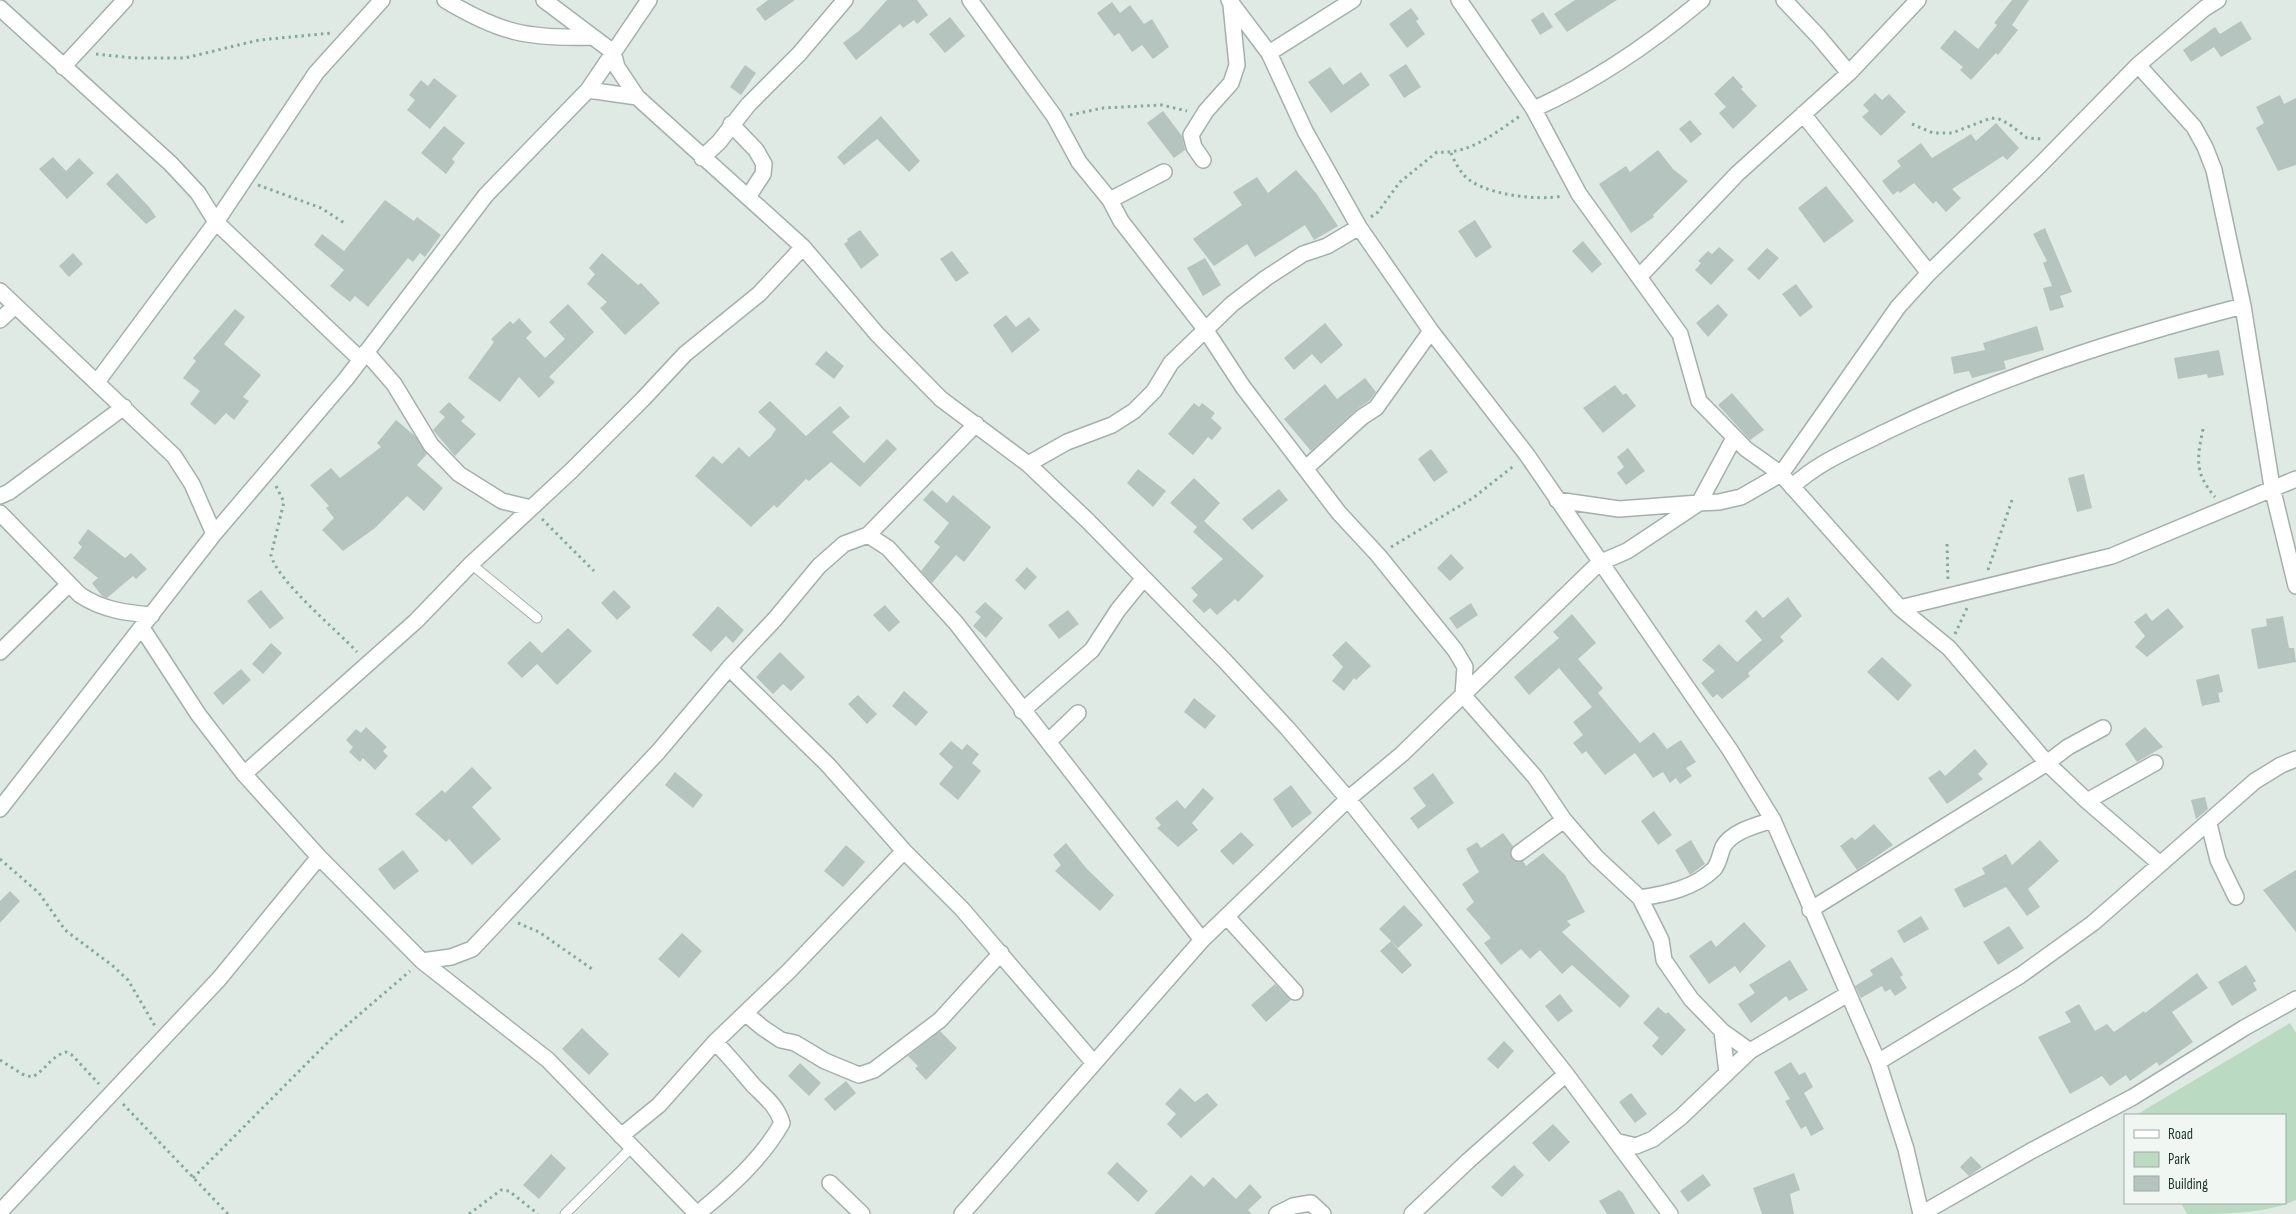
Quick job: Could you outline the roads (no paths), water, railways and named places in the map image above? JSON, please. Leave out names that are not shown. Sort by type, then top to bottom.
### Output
[{"type":"street","points":[[63,67],[80,51],[125,0]]},
{"type":"street","points":[[97,382],[216,222],[316,73],[382,0]]},
{"type":"street","points":[[445,0],[476,19],[508,32],[551,39],[592,38]]},
{"type":"street","points":[[544,0],[613,52],[617,67],[637,96],[702,158],[803,247],[877,334],[941,399],[1028,464],[1144,578],[1276,715],[1348,798],[1566,1074],[1670,1214]]},
{"type":"street","points":[[0,809],[214,534],[363,356],[486,195],[588,90],[649,0]]},
{"type":"street","points":[[702,158],[719,142],[731,124],[799,54],[845,0]]},
{"type":"street","points":[[970,0],[1054,116],[1079,162],[1110,200],[1121,221],[1205,329],[1243,387],[1339,513],[1378,555],[1455,650],[1465,668],[1462,695],[1535,777],[1564,820],[1596,857],[1640,898],[1662,940],[1664,960],[1695,1004],[1722,1031],[1750,1051]]},
{"type":"street","points":[[1269,53],[1353,0]]},
{"type":"street","points":[[1459,0],[1534,109],[1579,194],[1680,334],[1699,401],[1734,438],[1781,474],[1900,608],[1949,648],[2047,763],[2087,801],[2160,863]]},
{"type":"street","points":[[1534,109],[1575,91],[1600,76],[1671,27],[1702,0]]},
{"type":"street","points":[[1784,0],[1849,73]]},
{"type":"street","points":[[1639,277],[1737,174],[1849,73],[1918,0]]},
{"type":"street","points":[[1557,500],[1619,509],[1719,502],[1741,497],[1781,474],[1898,307],[1929,273],[2138,65],[2203,4],[2218,0]]},
{"type":"street","points":[[1230,2],[1269,53],[1305,131],[1359,227],[1431,331],[1527,455],[1599,564],[1730,750],[1773,820],[1810,910],[1878,1062],[1906,1149],[1921,1214],[2031,1151],[2133,1098],[2244,1028],[2296,999]]},
{"type":"street","points":[[1203,160],[1194,147],[1191,135],[1202,118],[1231,83],[1237,65],[1230,2]]},
{"type":"street","points":[[0,8],[171,164],[198,193],[216,222],[394,384],[431,445],[459,474],[502,501],[531,508]]},
{"type":"street","points":[[2138,65],[2194,127],[2205,147],[2214,170],[2244,306],[2272,487],[2296,586]]},
{"type":"street","points":[[588,90],[637,96]]},
{"type":"street","points":[[1803,114],[1929,273]]},
{"type":"street","points":[[731,124],[756,150],[764,164],[760,179],[748,197]]},
{"type":"street","points":[[1110,200],[1164,172]]},
{"type":"street","points":[[1028,464],[1067,442],[1112,425],[1134,411],[1154,391],[1171,363],[1205,329],[1266,278],[1303,254],[1327,246],[1359,227]]},
{"type":"street","points":[[244,774],[274,750],[416,621],[471,564],[643,399],[685,354],[759,294],[803,247]]},
{"type":"street","points":[[0,291],[174,456],[185,471],[214,534]]},
{"type":"street","points":[[0,320],[15,306]]},
{"type":"street","points":[[1792,487],[1824,462],[1937,408],[2008,378],[2190,320],[2244,306]]},
{"type":"street","points":[[1306,468],[1332,447],[1362,417],[1376,408],[1431,331]]},
{"type":"street","points":[[0,496],[10,492],[63,454],[124,407]]},
{"type":"street","points":[[422,961],[451,957],[472,949],[658,752],[729,668],[775,619],[818,566],[844,544],[868,535],[976,424]]},
{"type":"street","points":[[970,1211],[1093,1062],[1202,940],[1348,798],[1402,754],[1599,564],[1627,551],[1699,503],[1734,438]]},
{"type":"street","points":[[1900,608],[2112,556],[2272,487],[2296,479]]},
{"type":"street","points":[[0,513],[69,584],[93,603],[125,613],[152,615]]},
{"type":"street","points":[[868,535],[888,548],[956,623],[1022,711],[1049,741],[1202,940]]},
{"type":"street","points":[[1022,711],[1092,650],[1118,610],[1144,578]]},
{"type":"street","points":[[0,652],[69,584]]},
{"type":"street","points":[[142,628],[198,714],[244,774],[319,857],[422,961],[490,1012],[548,1060],[697,1214],[718,1197],[748,1167],[782,1123],[779,1112],[770,1100],[715,1042]]},
{"type":"street","points":[[729,668],[828,764],[904,851],[962,909],[1093,1062]]},
{"type":"street","points":[[1049,741],[1078,713]]},
{"type":"street","points":[[1810,910],[2047,763],[2068,747],[2103,728]]},
{"type":"street","points":[[1878,1062],[2021,976],[2093,923],[2160,863],[2209,824],[2255,781],[2296,758]]},
{"type":"street","points":[[2087,801],[2155,763]]},
{"type":"street","points":[[1519,853],[1564,820]]},
{"type":"street","points":[[1640,898],[1679,890],[1702,879],[1716,867],[1724,846],[1732,837],[1773,820]]},
{"type":"street","points":[[2209,824],[2218,860],[2236,897]]},
{"type":"street","points":[[621,1136],[659,1104],[715,1042],[789,971],[904,851]]},
{"type":"street","points":[[0,1212],[219,979],[319,857]]},
{"type":"street","points":[[1227,917],[1295,992]]},
{"type":"street","points":[[745,1013],[781,1040],[795,1043],[825,1061],[858,1075],[874,1070],[940,1020],[1001,953]]},
{"type":"street","points":[[1618,1142],[1636,1146],[1653,1139],[1750,1051],[1848,994]]},
{"type":"street","points":[[1722,1031],[1727,1073]]},
{"type":"street","points":[[1412,1214],[1468,1161],[1566,1074]]},
{"type":"street","points":[[830,1183],[862,1214]]},
{"type":"street","points":[[1277,1214],[1293,1206],[1311,1203],[1323,1214]]},
{"type":"lane","points":[[471,564],[537,618]]},
{"type":"lane","points":[[565,1214],[632,1147]]}]
